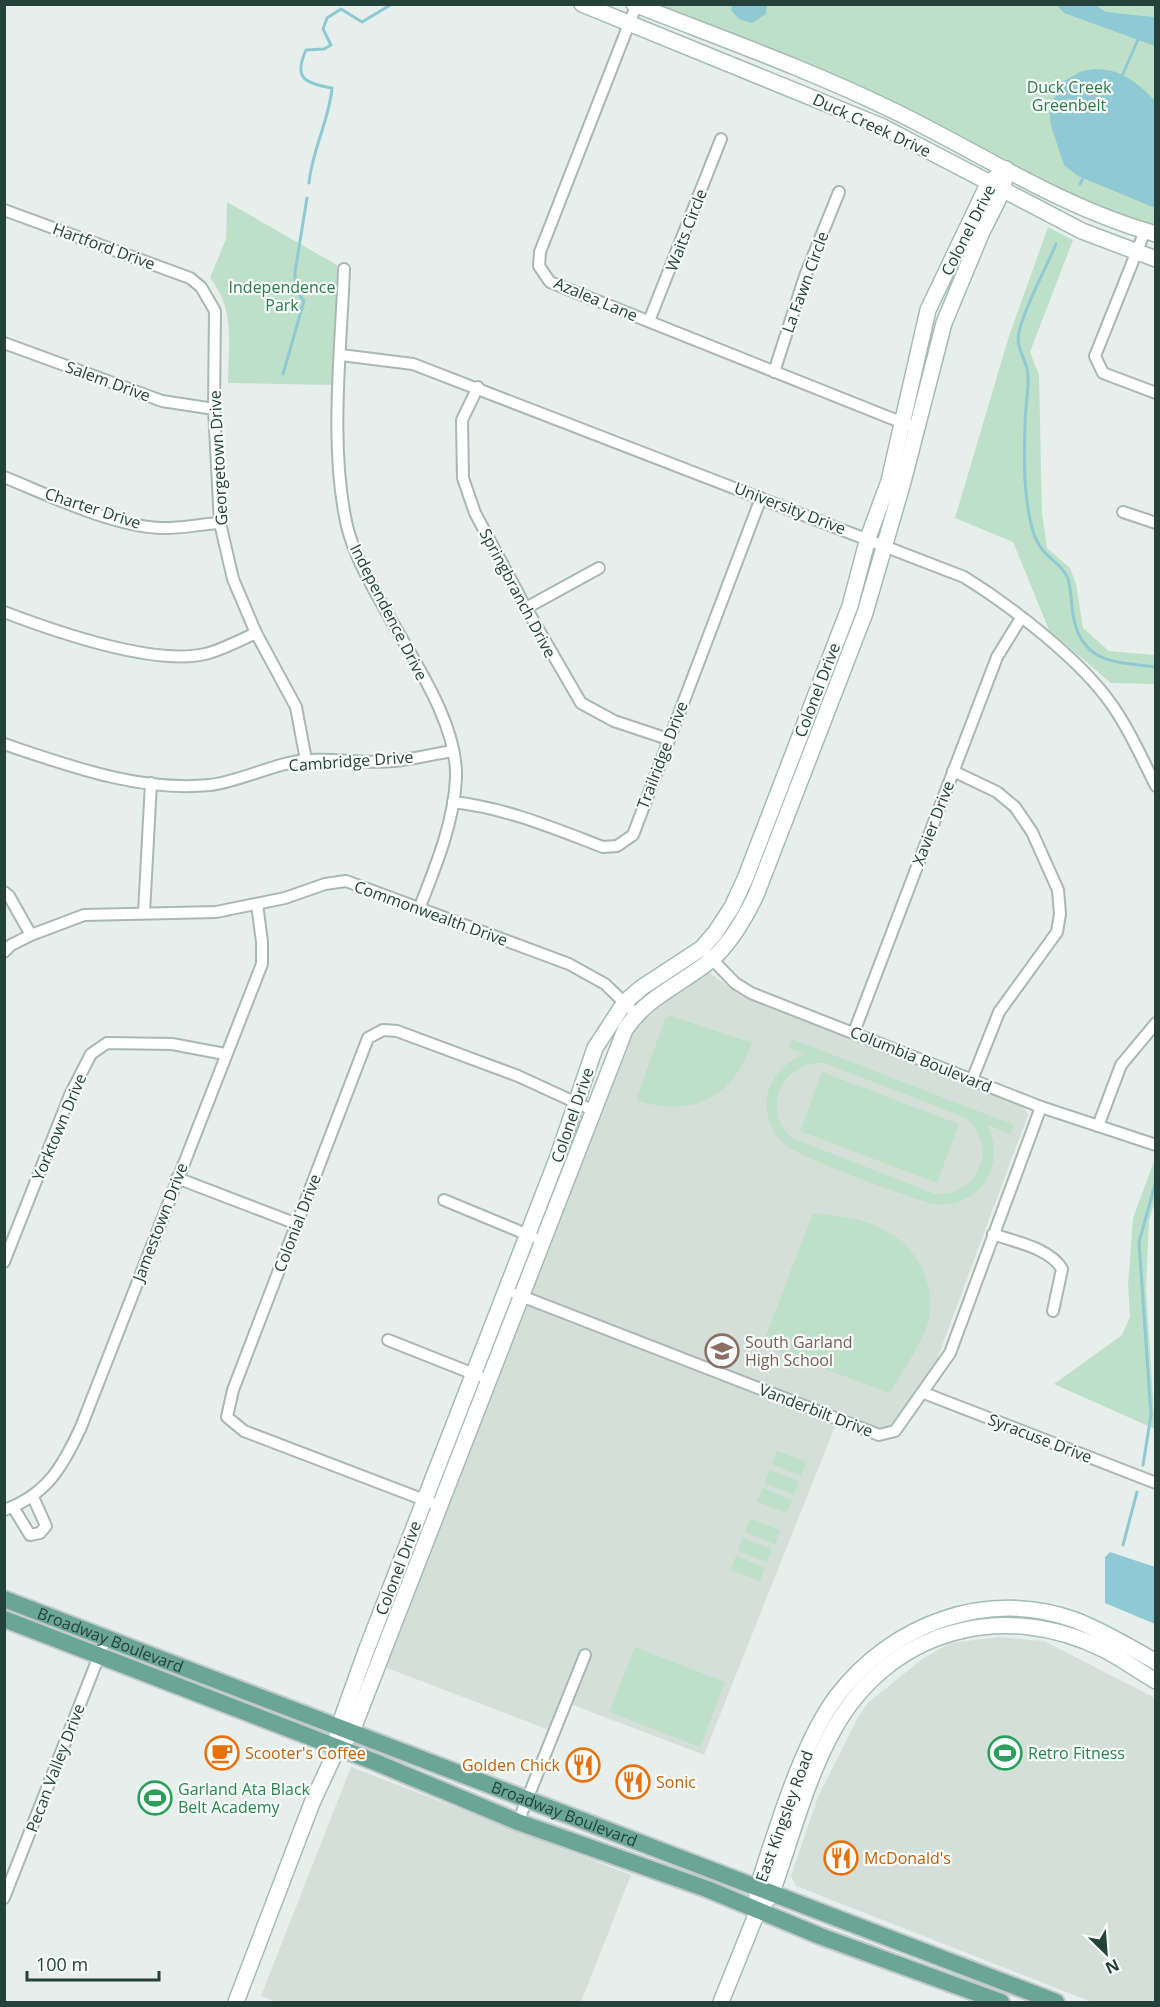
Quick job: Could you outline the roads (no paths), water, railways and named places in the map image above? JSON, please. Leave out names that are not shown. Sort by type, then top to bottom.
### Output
[{"type":"main road","name":"Broadway Boulevard","points":[[4,1599],[526,1801],[1056,2002]]},
{"type":"main road","name":"Broadway Boulevard","points":[[4,1619],[518,1822],[649,1868],[820,1936],[1001,2002]]},
{"type":"main road","points":[[220,1703],[228,1686]]},
{"type":"main road","points":[[443,1791],[451,1772]]},
{"type":"main road","points":[[649,1868],[657,1851]]},
{"type":"street","name":"Duck Creek Drive","points":[[582,4],[881,126],[988,184],[1082,231],[1155,259]]},
{"type":"street","name":"Duck Creek Drive","points":[[635,5],[806,71],[891,110],[1081,208],[1150,233]]},
{"type":"street","name":"Azalea Lane","points":[[635,5],[540,252],[539,266],[550,282],[916,428]]},
{"type":"street","name":"Waits Circle","points":[[650,321],[721,139]]},
{"type":"street","name":"Colonel Drive","points":[[707,953],[745,879],[850,606],[868,538],[889,481],[900,422],[928,310],[988,184],[1006,169]]},
{"type":"street","name":"Colonel Drive","points":[[345,1731],[425,1501],[472,1373],[557,1159],[595,1048],[630,1008],[707,953],[743,922],[756,895],[852,649],[885,545],[944,323],[954,294],[1003,190],[1006,169]]},
{"type":"street","name":"La Fawn Circle","points":[[774,372],[805,276],[839,192]]},
{"type":"street","name":"Hartford Drive","points":[[4,210],[190,278],[201,287]]},
{"type":"street","points":[[1150,233],[1138,253],[1095,356],[1103,373],[1155,393]]},
{"type":"street","name":"Independence Drive","points":[[344,269],[337,460],[347,527],[359,560],[441,713],[453,751],[456,777],[453,802],[439,859],[419,909]]},
{"type":"street","name":"Georgetown Drive","points":[[201,287],[215,311],[214,409],[220,523],[232,579],[256,633],[296,706],[306,760]]},
{"type":"street","name":"Salem Drive","points":[[4,343],[162,401],[214,409]]},
{"type":"street","name":"University Drive","points":[[341,356],[413,364],[478,387],[964,577],[1021,618],[1101,690],[1124,724],[1155,786]]},
{"type":"street","name":"Springbranch Drive","points":[[478,387],[462,420],[463,478],[475,513],[526,608],[581,703],[614,721],[668,739]]},
{"type":"street","name":"Charter Drive","points":[[4,477],[72,505],[137,525],[161,528],[220,523]]},
{"type":"street","name":"Trailridge Drive","points":[[453,802],[514,813],[603,846],[617,846],[633,835],[761,498]]},
{"type":"street","points":[[1124,512],[1155,523]]},
{"type":"street","points":[[526,608],[599,568]]},
{"type":"street","points":[[4,612],[47,628],[131,652],[193,656],[207,654],[256,633]]},
{"type":"street","name":"Xavier Drive","points":[[854,1032],[997,657],[1021,618]]},
{"type":"street","name":"Cambridge Drive","points":[[4,744],[97,773],[151,783],[209,785],[306,760],[393,761],[453,751]]},
{"type":"street","points":[[953,771],[997,792],[1015,807],[1032,832],[1058,890],[1060,914],[1057,932],[999,1012],[972,1080]]},
{"type":"street","points":[[144,914],[151,783]]},
{"type":"street","name":"Commonwealth Drive","points":[[4,952],[11,945],[31,935],[84,915],[216,912],[285,898],[325,884],[346,881],[569,964],[605,984],[630,1008]]},
{"type":"street","points":[[4,892],[9,896],[31,935]]},
{"type":"street","name":"Jamestown Drive","points":[[9,1509],[33,1497],[50,1483],[65,1463],[262,964],[257,904]]},
{"type":"street","name":"Columbia Boulevard","points":[[707,953],[735,983],[751,993],[1041,1107],[1155,1145]]},
{"type":"street","name":"Colonel Drive","points":[[236,2002],[301,1832],[440,1506],[624,1029],[630,1008]]},
{"type":"street","points":[[1098,1126],[1121,1065],[1155,1023]]},
{"type":"street","name":"Colonial Drive","points":[[440,1506],[280,1447],[244,1431],[227,1417],[233,1390],[368,1038],[382,1030],[398,1031],[496,1068],[592,1110]]},
{"type":"street","name":"Yorktown Drive","points":[[4,1262],[70,1095],[91,1054],[107,1042],[172,1044],[225,1054]]},
{"type":"street","name":"Vanderbilt Drive","points":[[505,1290],[879,1435],[894,1431],[924,1393],[950,1353],[1041,1107]]},
{"type":"street","points":[[177,1178],[297,1224]]},
{"type":"street","points":[[444,1200],[542,1240]]},
{"type":"street","points":[[993,1234],[1043,1252],[1057,1261],[1062,1269],[1053,1311]]},
{"type":"street","points":[[388,1340],[488,1380]]},
{"type":"street","name":"Syracuse Drive","points":[[924,1393],[1155,1483]]},
{"type":"street","points":[[9,1509],[30,1535],[40,1533],[46,1526],[33,1497]]},
{"type":"street","name":"East Kingsley Road","points":[[721,2002],[758,1910],[805,1754],[836,1698],[869,1660],[917,1628],[947,1616],[979,1611],[1032,1609],[1074,1620],[1119,1641],[1155,1662]]},
{"type":"street","name":"East Kingsley Road","points":[[764,1892],[833,1730],[867,1682],[890,1661],[922,1643],[954,1632],[982,1626],[1028,1626],[1059,1633],[1104,1650],[1155,1681]]},
{"type":"street","name":"Pecan Valley Drive","points":[[4,1898],[106,1638]]},
{"type":"street","points":[[518,1822],[585,1655]]},
{"type":"water","points":[[732,4],[767,5],[766,14],[752,23],[739,19],[731,10]]},
{"type":"water","points":[[1057,5],[1095,5],[1106,12],[1153,17],[1155,18],[1155,46],[1064,13]]},
{"type":"water","points":[[1094,69],[1112,71],[1128,78],[1155,101],[1155,208],[1078,176],[1064,165],[1051,126],[1049,108],[1064,81],[1082,71]]},
{"type":"water","points":[[1110,1552],[1155,1567],[1155,1624],[1105,1603],[1105,1557]]},
{"type":"waterway","points":[[309,183],[332,88],[315,84],[304,78],[301,67],[306,50],[324,49],[331,45],[323,29],[327,18],[341,9],[362,22],[392,4]]},
{"type":"waterway","points":[[1122,76],[1140,35]]},
{"type":"waterway","points":[[1080,184],[1085,175]]},
{"type":"waterway","points":[[283,374],[304,301],[295,290],[295,272],[307,198]]},
{"type":"waterway","points":[[1056,244],[1025,312],[1018,338],[1028,375],[1025,467],[1026,496],[1031,524],[1038,544],[1061,568],[1068,579],[1074,620],[1086,645],[1094,653],[1116,662],[1156,667]]},
{"type":"waterway","points":[[1143,1465],[1151,1415],[1139,1242],[1156,1181]]},
{"type":"waterway","points":[[1123,1545],[1137,1492]]},
{"type":"place","name":"South Garland High School","points":[[722,1351]]},
{"type":"place","name":"Scooter's Coffee","points":[[222,1753]]},
{"type":"place","name":"Retro Fitness","points":[[1005,1753]]},
{"type":"place","name":"Golden Chick","points":[[583,1765]]},
{"type":"place","name":"Sonic","points":[[633,1782]]},
{"type":"place","name":"Garland Ata Black Belt Academy","points":[[155,1798]]},
{"type":"place","name":"McDonald's","points":[[841,1858]]},
{"type":"park label","name":"Duck Creek Greenbelt","points":[[1069,96]]},
{"type":"park label","name":"Independence Park","points":[[282,296]]}]
